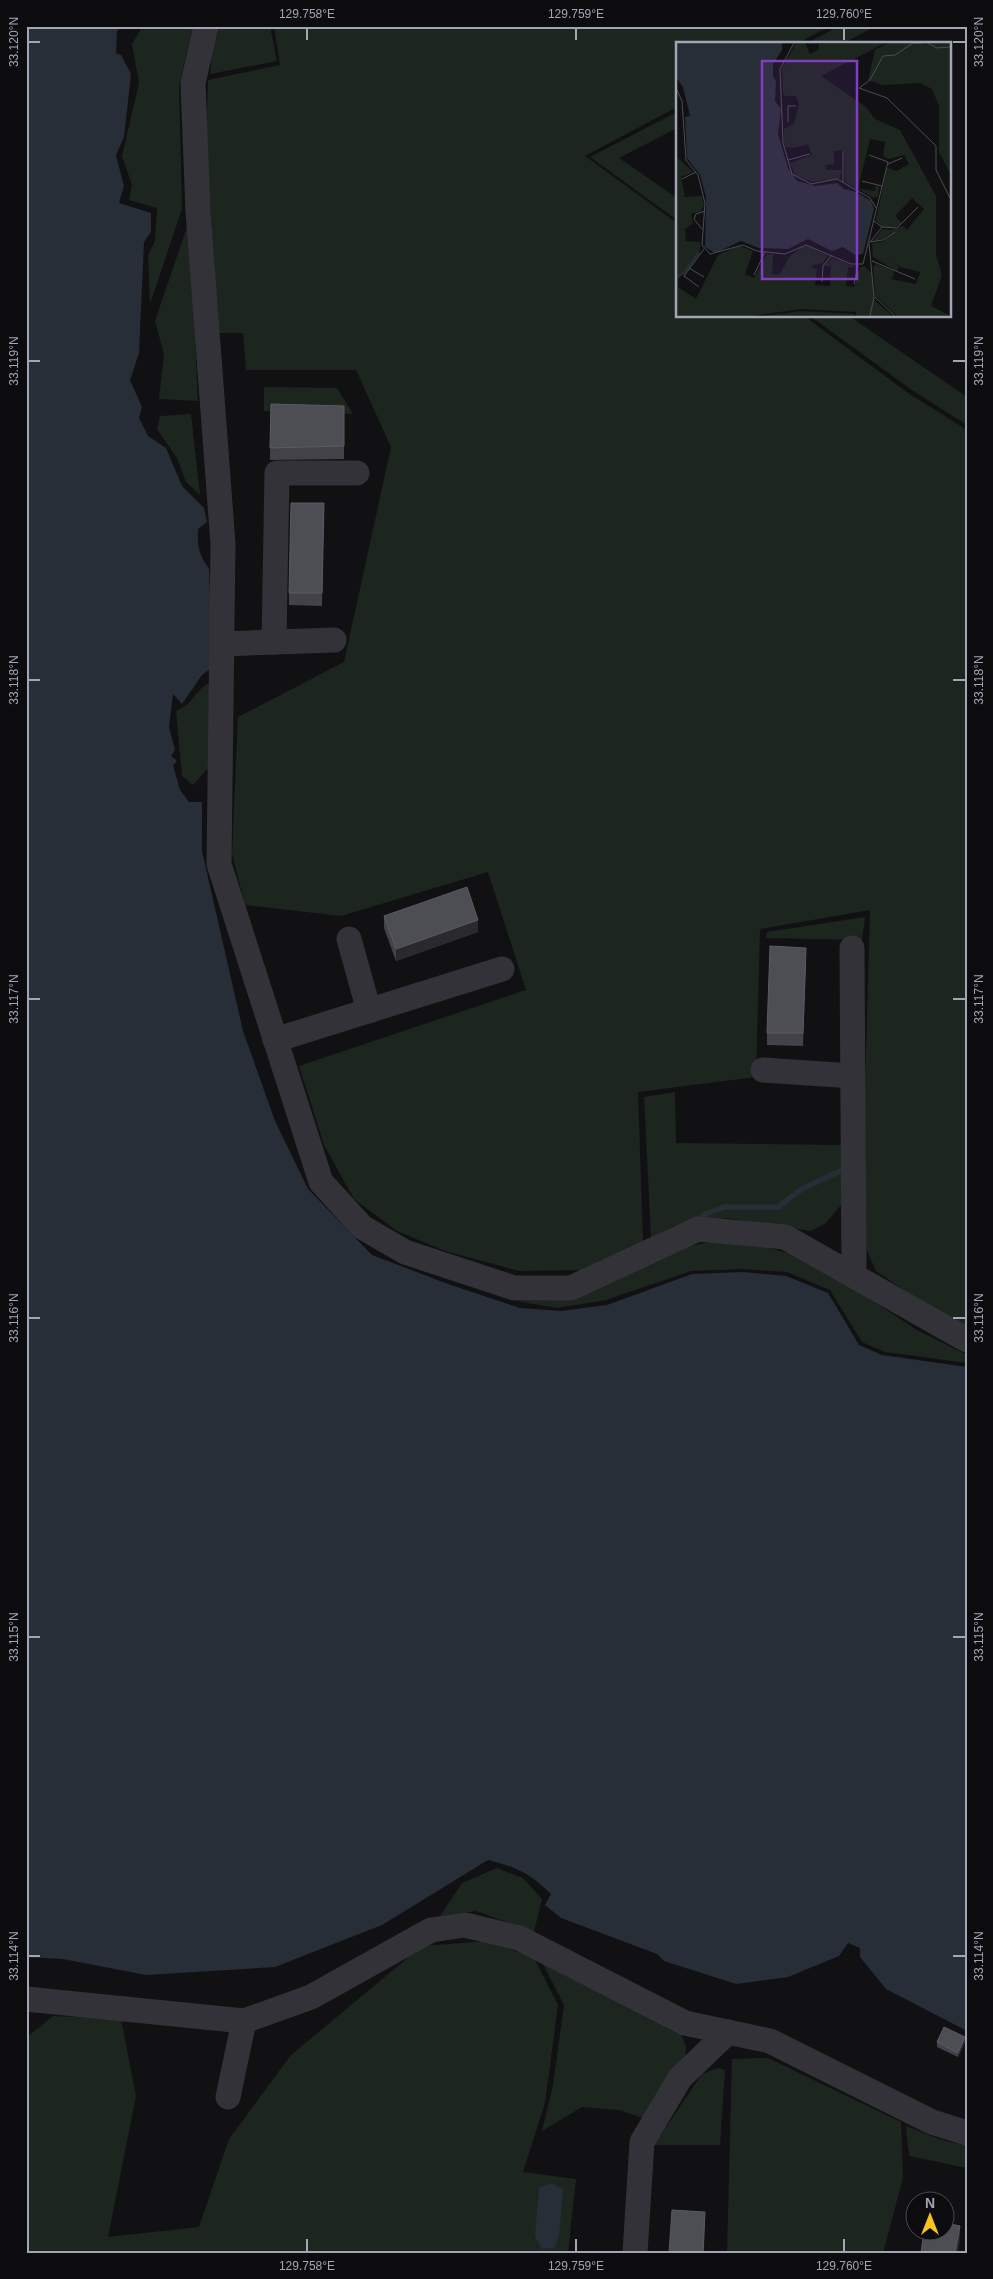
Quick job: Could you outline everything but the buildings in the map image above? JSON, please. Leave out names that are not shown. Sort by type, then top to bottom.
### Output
[{"type":"street","points":[[206,26],[193,83],[199,221],[223,544],[219,864],[321,1182],[362,1227],[405,1252],[514,1288],[571,1288],[698,1229],[785,1237],[967,1340]]},
{"type":"street","points":[[274,642],[277,473],[357,473]]},
{"type":"street","points":[[222,644],[334,640]]},
{"type":"street","points":[[349,939],[370,1011]]},
{"type":"street","points":[[852,948],[854,1275]]},
{"type":"street","points":[[276,1040],[502,969]]},
{"type":"street","points":[[763,1070],[853,1076]]},
{"type":"street","points":[[28,2003],[244,2020],[312,1997],[431,1930],[465,1925],[519,1938],[685,2023],[770,2041],[932,2122],[967,2133]]},
{"type":"street","points":[[228,2097],[244,2020]]},
{"type":"street","points":[[635,2253],[642,2142],[680,2078],[728,2032]]},
{"type":"shaded area","points":[[26,26],[122,26],[117,31],[116,53],[121,55],[131,74],[124,137],[116,155],[124,186],[119,203],[151,213],[151,232],[144,242],[139,353],[130,380],[142,407],[139,418],[148,436],[166,448],[182,486],[204,508],[207,522],[198,529],[198,540],[199,550],[209,569],[213,667],[202,675],[182,704],[173,694],[169,727],[175,750],[171,756],[177,761],[173,765],[180,790],[189,802],[202,802],[202,851],[243,1031],[275,1121],[308,1189],[372,1255],[448,1284],[520,1308],[561,1311],[607,1305],[692,1274],[743,1272],[786,1276],[828,1293],[859,1345],[882,1355],[967,1367],[967,2031],[886,1989],[860,1957],[860,1948],[848,1943],[839,1956],[788,1977],[736,1984],[664,1961],[657,1954],[561,1918],[545,1905],[551,1894],[536,1881],[515,1868],[488,1860],[382,1925],[275,1967],[146,1975],[63,1959],[26,1957]]},
{"type":"shaded area","points":[[143,26],[193,26],[179,86],[182,209],[150,304],[148,256],[155,241],[157,208],[129,200],[132,185],[122,156],[139,83],[132,44]]},
{"type":"shaded area","points":[[219,26],[270,26],[277,61],[210,74],[212,52]]},
{"type":"shaded area","points":[[274,26],[830,26],[800,42],[676,42],[676,108],[585,156],[676,222],[676,318],[807,318],[908,393],[967,430],[967,1326],[923,1303],[876,1271],[861,1237],[870,910],[760,929],[756,1077],[638,1092],[643,1241],[584,1270],[519,1271],[445,1251],[397,1231],[354,1199],[324,1145],[299,1066],[526,990],[488,872],[341,916],[245,905],[232,854],[238,717],[344,662],[391,447],[356,370],[246,370],[243,333],[219,333],[206,146],[208,80],[280,65]]},
{"type":"shaded area","points":[[839,26],[876,26],[846,42],[810,42]]},
{"type":"shaded area","points":[[676,113],[676,129],[619,158],[676,197],[676,219],[590,157]]},
{"type":"shaded area","points":[[189,221],[198,401],[159,399],[164,354],[155,321]]},
{"type":"shaded area","points":[[813,318],[852,318],[967,397],[967,425],[912,390]]},
{"type":"shaded area","points":[[264,387],[337,388],[353,414],[264,411]]},
{"type":"shaded area","points":[[191,414],[200,495],[186,482],[177,458],[157,429],[160,416]]},
{"type":"shaded area","points":[[212,681],[209,767],[193,785],[182,776],[176,711],[187,705],[201,689]]},
{"type":"shaded area","points":[[865,917],[862,940],[766,938],[767,932]]},
{"type":"shaded area","points":[[675,1092],[676,1143],[842,1145],[841,1205],[826,1223],[811,1231],[727,1218],[676,1225],[651,1238],[644,1097]]},
{"type":"shaded area","points":[[711,1242],[750,1243],[795,1255],[835,1276],[917,1330],[967,1355],[967,1363],[885,1352],[862,1342],[830,1290],[787,1272],[742,1269],[691,1271],[606,1300],[557,1308],[516,1301],[556,1300],[684,1247]]},
{"type":"shaded area","points":[[497,1868],[523,1878],[542,1899],[534,1932],[476,1911],[440,1916],[462,1883]]},
{"type":"shaded area","points":[[488,1941],[534,1958],[558,2005],[545,2103],[523,2172],[576,2179],[568,2253],[26,2253],[26,2038],[53,2016],[121,2019],[136,2096],[108,2237],[199,2227],[229,2139],[291,2055],[422,1946]]},
{"type":"shaded area","points":[[543,1964],[680,2032],[686,2046],[685,2064],[646,2119],[619,2110],[582,2107],[542,2131],[553,2085],[564,2005]]},
{"type":"shaded area","points":[[768,2058],[901,2122],[903,2178],[883,2253],[727,2253],[732,2059]]},
{"type":"shaded area","points":[[718,2068],[725,2070],[720,2145],[654,2145],[702,2074]]},
{"type":"shaded area","points":[[906,2126],[939,2139],[967,2146],[967,2168],[909,2156]]},
{"type":"shaded area","points":[[551,2183],[563,2189],[559,2237],[554,2248],[542,2249],[535,2236],[539,2188]]},
{"type":"waterway","points":[[697,1222],[705,1214],[725,1207],[778,1207],[802,1189],[840,1171]]}]
